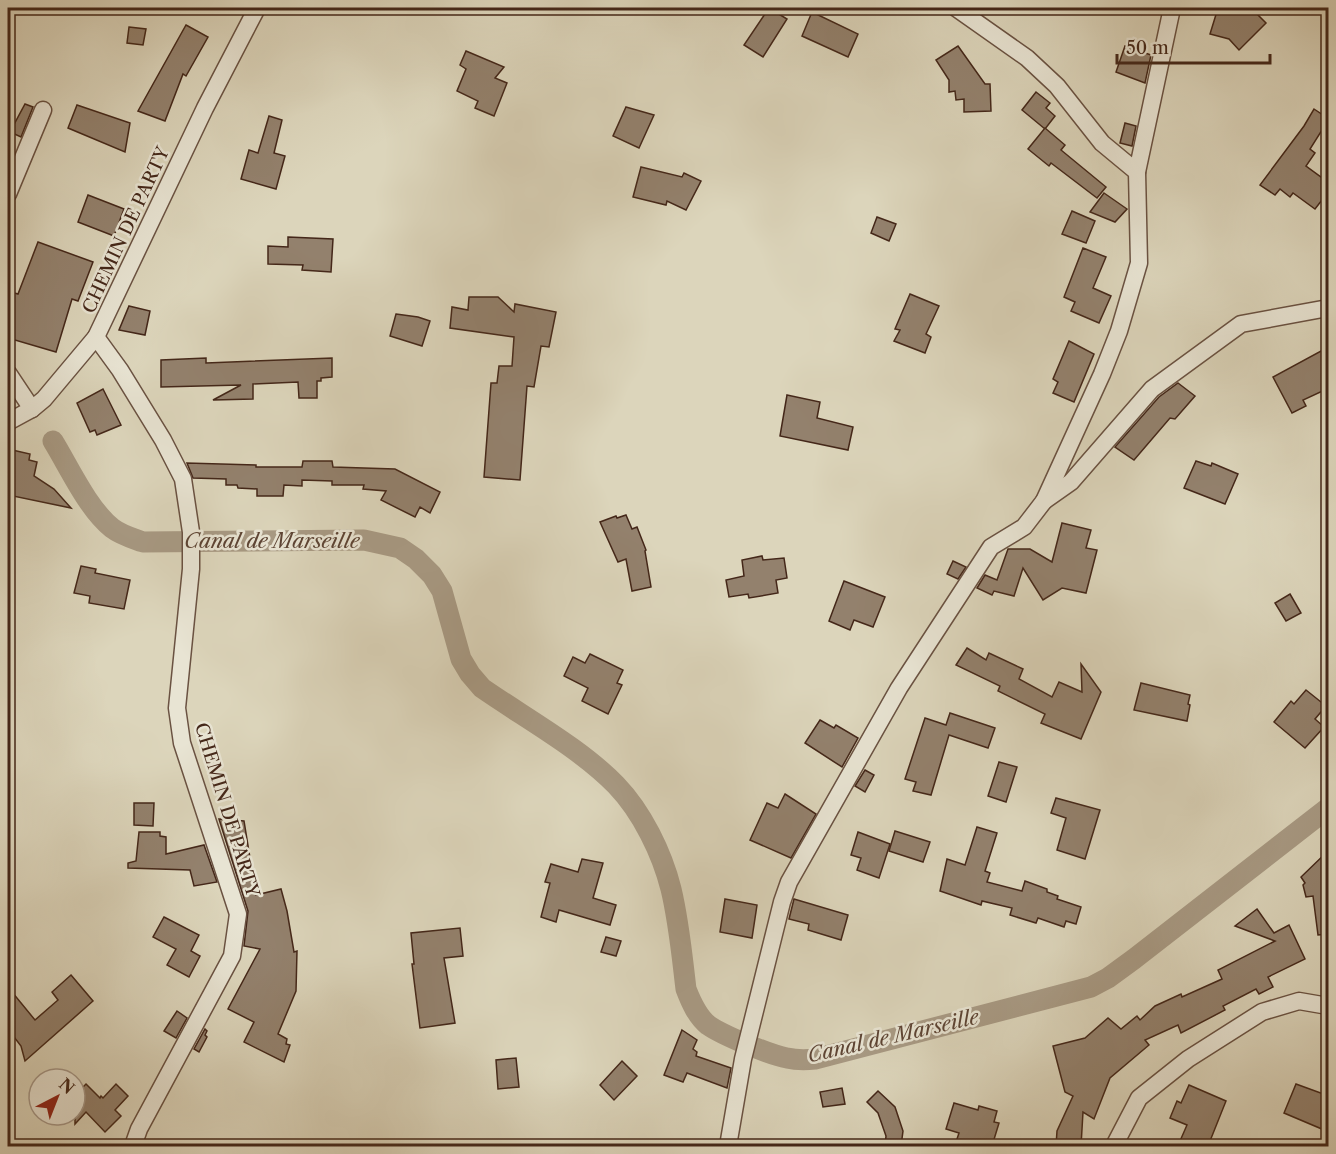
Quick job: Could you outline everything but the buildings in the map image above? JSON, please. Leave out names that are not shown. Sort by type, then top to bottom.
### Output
[{"type":"street","name":"CHEMIN DE PARTY","points":[[133,1146],[139,1129],[232,956],[238,914],[182,743],[177,708],[191,569],[191,532],[183,479],[163,440],[120,370],[96,337],[205,108],[257,8]]},
{"type":"street","points":[[956,8],[1027,58],[1058,86],[1101,143],[1137,172]]},
{"type":"street","points":[[728,1146],[743,1059],[789,882],[899,688],[991,546],[1024,527],[1044,501],[1102,374],[1119,331],[1138,263],[1137,172],[1172,8]]},
{"type":"street","points":[[8,194],[43,110]]},
{"type":"street","points":[[1044,501],[1071,482],[1152,389],[1241,324],[1329,308]]},
{"type":"street","points":[[9,422],[38,404],[96,337]]},
{"type":"street","points":[[8,373],[38,404]]},
{"type":"street","points":[[1114,1146],[1139,1098],[1206,1047],[1262,1012],[1299,1001],[1329,1006]]},
{"type":"waterway","name":"Canal de Marseille","points":[[53,441],[87,499],[103,520],[119,533],[143,542],[364,540],[400,548],[416,559],[432,575],[442,591],[461,659],[482,688],[552,734],[602,771],[625,796],[642,820],[667,875],[676,914],[686,989],[701,1017],[708,1025],[724,1034],[779,1056],[790,1059],[815,1059],[1091,987],[1134,959],[1328,808]]}]
